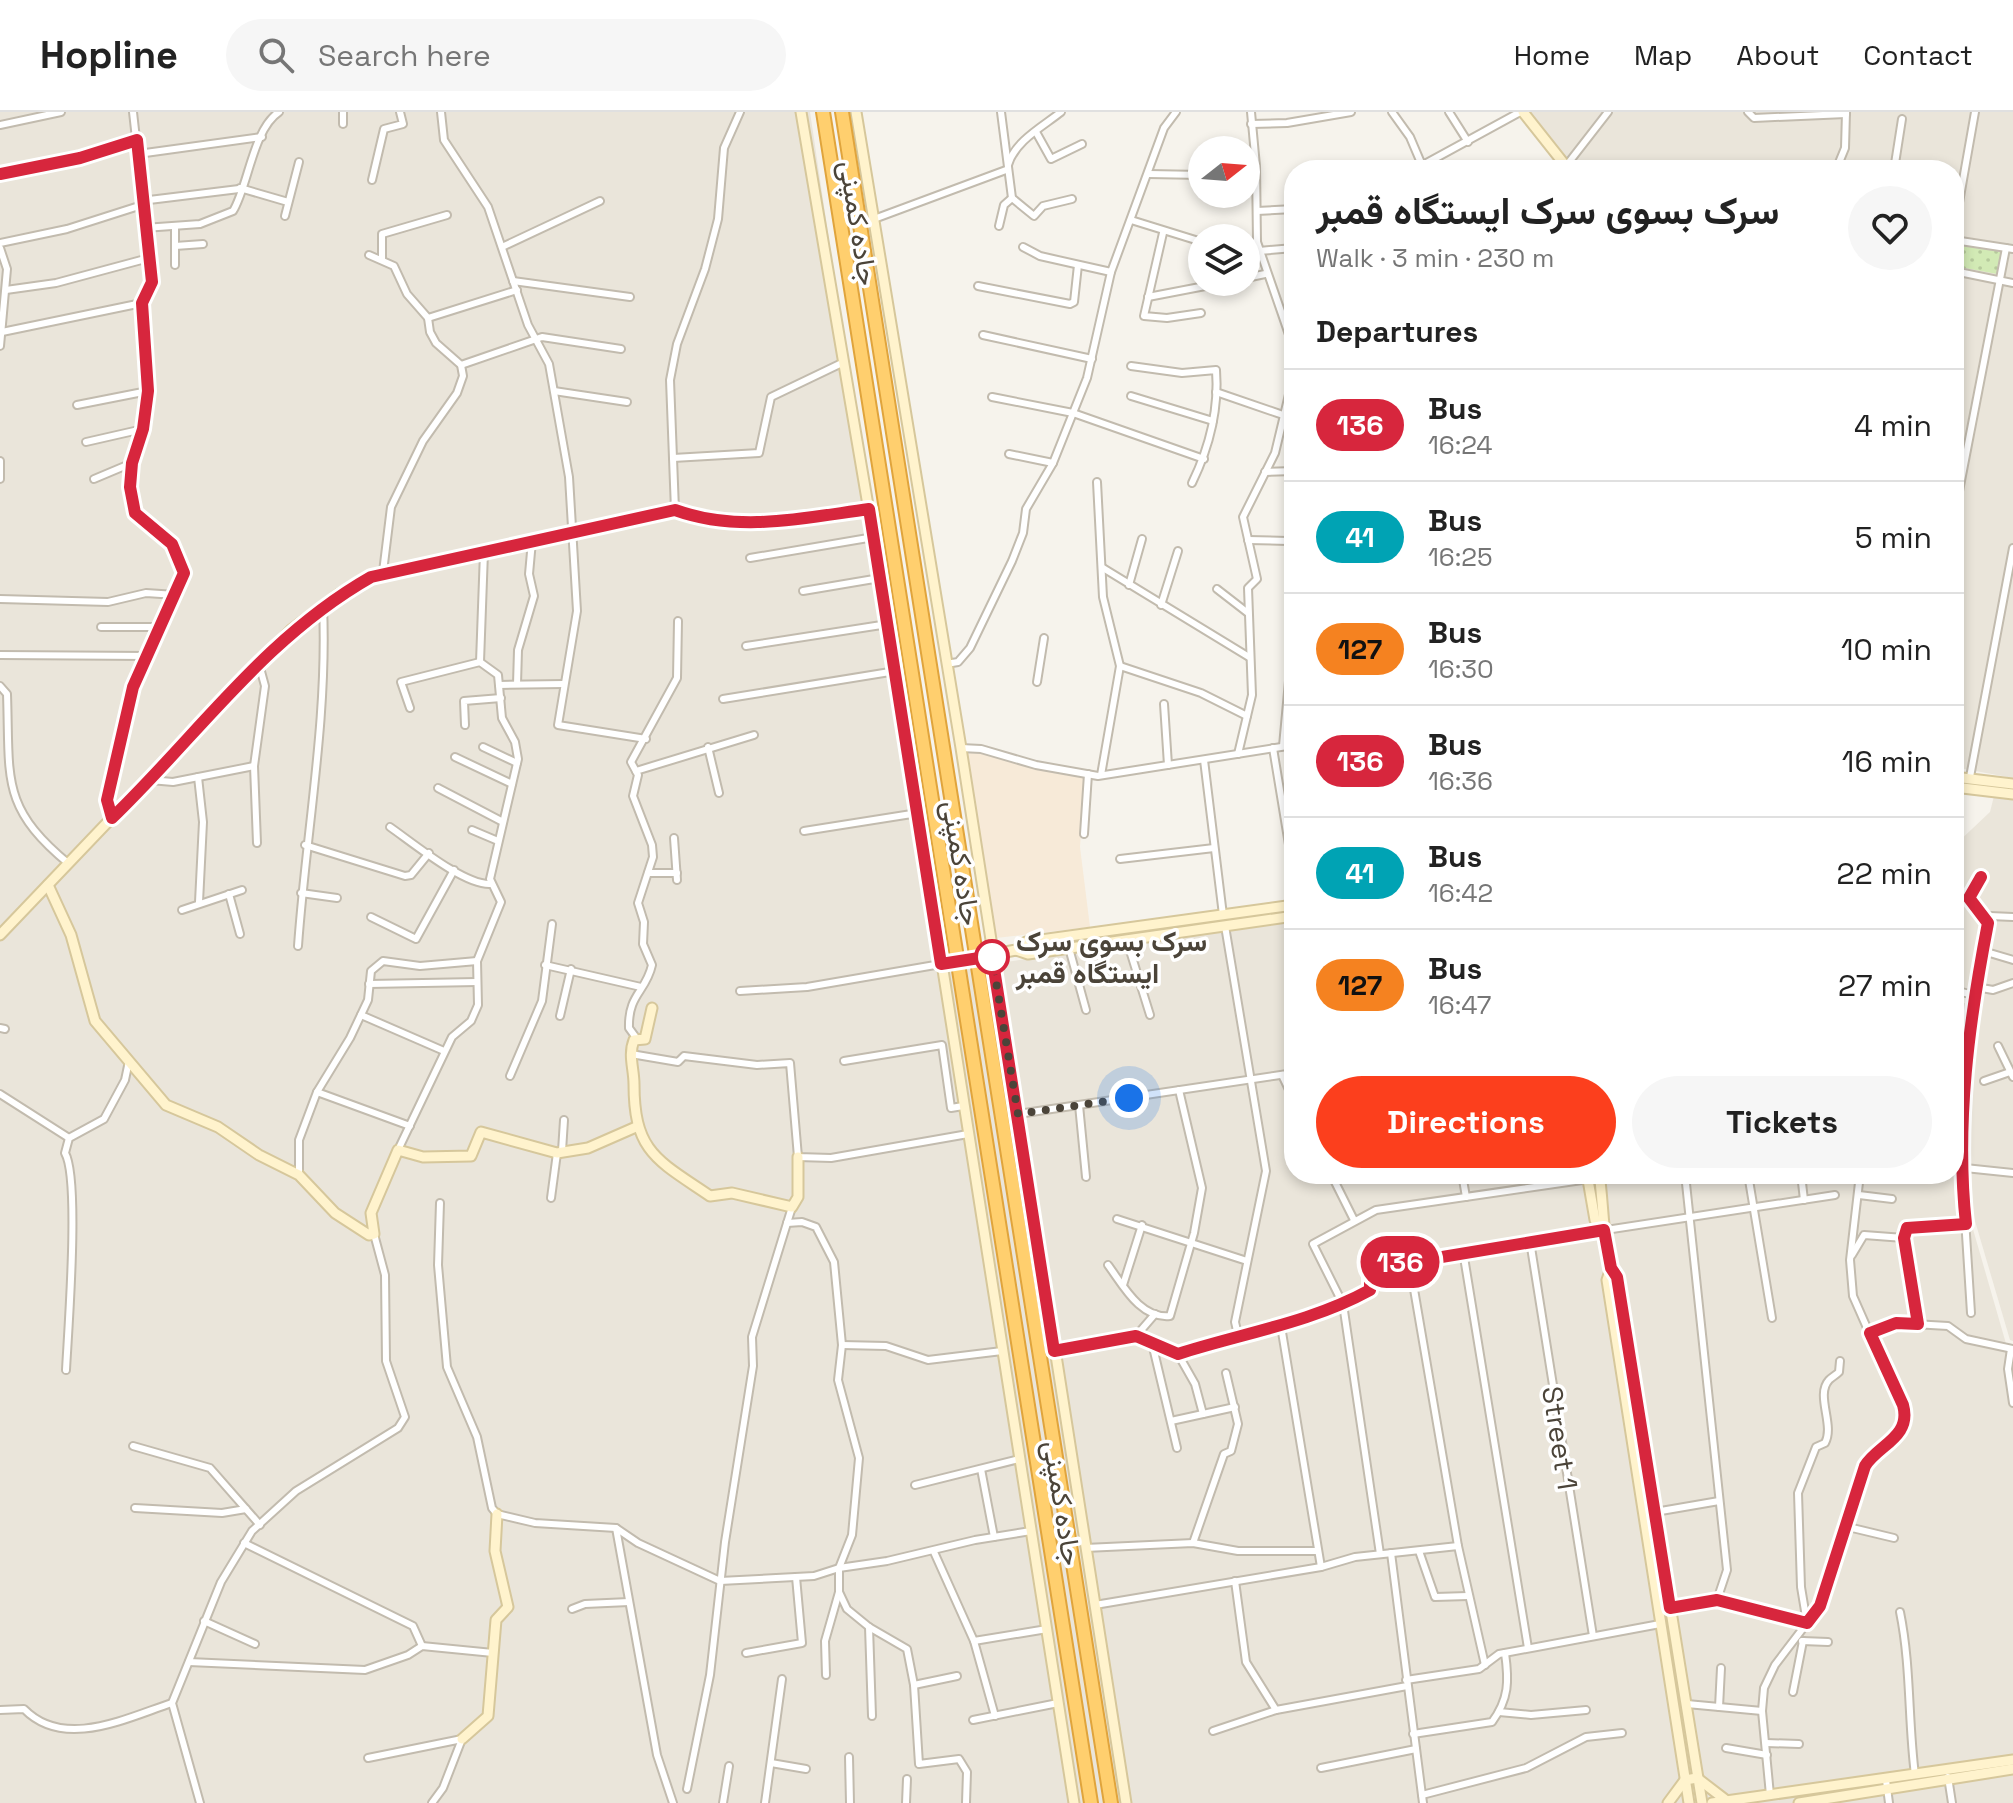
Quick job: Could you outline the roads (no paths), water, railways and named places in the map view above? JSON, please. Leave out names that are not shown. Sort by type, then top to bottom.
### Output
[{"type":"highway","name":"جاده کمپنی","points":[[823,112],[1091,1803]]},
{"type":"highway","name":"جاده کمپنی","points":[[842,112],[1111,1803]]},
{"type":"street","points":[[0,125],[61,112]]},
{"type":"street","points":[[112,818],[107,800],[133,687],[184,573],[172,544],[135,513],[130,487],[132,463],[143,429],[148,391],[142,303],[152,282],[133,112]]},
{"type":"street","points":[[144,228],[200,224],[233,211],[262,137],[272,117],[279,112]]},
{"type":"street","points":[[343,112],[343,124]]},
{"type":"street","points":[[372,180],[384,129],[403,124],[400,112]]},
{"type":"street","points":[[441,112],[444,140],[488,207],[535,339],[549,364],[569,477],[577,611],[559,727],[646,739]]},
{"type":"street","points":[[675,510],[672,364],[705,269],[718,219],[724,148],[740,112]]},
{"type":"street","points":[[801,112],[896,671],[1074,1803]]},
{"type":"street","points":[[856,112],[961,748],[1126,1803]]},
{"type":"street","points":[[1001,112],[1012,198],[1034,216],[1043,206],[1072,199]]},
{"type":"street","points":[[1006,170],[1011,154],[1061,112]]},
{"type":"street","points":[[946,664],[958,662],[970,648],[1012,561],[1023,533],[1026,509],[1053,463],[1092,359],[1111,272],[1164,128],[1176,112]]},
{"type":"street","points":[[1251,112],[1257,224]]},
{"type":"street","points":[[1251,124],[1287,123],[1351,112]]},
{"type":"street","points":[[1449,112],[1468,142]]},
{"type":"street","points":[[1438,160],[1521,112],[1561,160]]},
{"type":"street","points":[[1571,160],[1608,112]]},
{"type":"street","points":[[1748,112],[1754,118],[1846,113],[1845,148],[1840,160]]},
{"type":"street","points":[[1964,174],[1975,112]]},
{"type":"street","points":[[1396,113],[1420,160]]},
{"type":"street","points":[[1896,160],[1902,119]]},
{"type":"street","points":[[1036,132],[1051,159],[1082,144]]},
{"type":"street","points":[[138,154],[262,137]]},
{"type":"street","points":[[0,174],[80,158],[137,140]]},
{"type":"street","points":[[285,216],[299,162]]},
{"type":"street","points":[[874,219],[1006,170]]},
{"type":"street","points":[[1149,174],[1188,175]]},
{"type":"street","points":[[141,201],[240,189],[288,202]]},
{"type":"street","points":[[999,226],[1004,205],[1012,198]]},
{"type":"street","points":[[0,346],[6,290],[0,246],[111,216],[139,206],[141,201]]},
{"type":"street","points":[[502,247],[600,201]]},
{"type":"street","points":[[1257,211],[1284,210]]},
{"type":"street","points":[[382,260],[382,234],[447,215]]},
{"type":"street","points":[[1131,220],[1188,239]]},
{"type":"street","points":[[175,226],[175,265]]},
{"type":"street","points":[[1163,233],[1145,317],[1201,313]]},
{"type":"street","points":[[1964,242],[2010,249],[2000,280],[1964,465]]},
{"type":"street","points":[[175,246],[203,244]]},
{"type":"street","points":[[1023,247],[1111,272]]},
{"type":"street","points":[[1260,251],[1284,249]]},
{"type":"street","points":[[369,255],[394,266],[407,294],[428,318],[436,343],[461,365],[463,376],[457,393],[423,441],[391,507],[383,572]]},
{"type":"street","points":[[1260,255],[1284,323]]},
{"type":"street","points":[[6,290],[56,283],[149,258]]},
{"type":"street","points":[[978,286],[1070,304],[1074,302],[1078,265]]},
{"type":"street","points":[[1964,273],[2013,283]]},
{"type":"street","points":[[1260,275],[1265,274]]},
{"type":"street","points":[[513,281],[630,297]]},
{"type":"street","points":[[1148,297],[1188,289]]},
{"type":"street","points":[[428,318],[517,290]]},
{"type":"street","points":[[2,332],[142,303]]},
{"type":"street","points":[[983,335],[1092,359]]},
{"type":"street","points":[[461,365],[535,339],[550,337],[621,349]]},
{"type":"street","points":[[673,458],[759,453],[771,397],[844,362]]},
{"type":"street","points":[[1131,366],[1182,373],[1216,370],[1213,421],[1204,459],[1192,483]]},
{"type":"street","points":[[77,405],[148,391]]},
{"type":"street","points":[[554,391],[627,402]]},
{"type":"street","points":[[1216,392],[1283,415],[1275,453],[1243,517],[1257,581],[1248,588],[1252,695],[1238,754]]},
{"type":"street","points":[[1131,396],[1213,421]]},
{"type":"street","points":[[992,397],[1073,413],[1204,459]]},
{"type":"street","points":[[86,442],[143,429]]},
{"type":"street","points":[[1009,454],[1053,463]]},
{"type":"street","points":[[0,461],[0,479]]},
{"type":"street","points":[[94,479],[132,463]]},
{"type":"street","points":[[1265,472],[1284,471]]},
{"type":"street","points":[[1097,482],[1103,597],[1120,666],[1101,775]]},
{"type":"street","points":[[0,935],[291,630],[323,606],[383,572],[675,510],[713,522],[749,524],[869,509]]},
{"type":"street","points":[[750,558],[874,537]]},
{"type":"street","points":[[1129,585],[1142,539]]},
{"type":"street","points":[[1248,540],[1284,541]]},
{"type":"street","points":[[517,684],[518,650],[534,596],[529,574],[532,541]]},
{"type":"street","points":[[1970,777],[2013,548]]},
{"type":"street","points":[[1161,605],[1178,551]]},
{"type":"street","points":[[480,662],[484,552]]},
{"type":"street","points":[[1103,568],[1249,657]]},
{"type":"street","points":[[803,591],[880,578]]},
{"type":"street","points":[[1217,589],[1248,613]]},
{"type":"street","points":[[0,599],[108,602],[146,593],[176,595]]},
{"type":"street","points":[[298,946],[305,845],[326,665],[323,606]]},
{"type":"street","points":[[652,1008],[642,1042],[637,1039],[629,1023],[635,995],[649,978],[652,965],[643,944],[644,922],[638,903],[648,873],[652,845],[633,796],[638,781],[632,758],[646,739],[677,678],[678,621]]},
{"type":"street","points":[[746,646],[888,624]]},
{"type":"street","points":[[101,627],[162,627]]},
{"type":"street","points":[[1037,682],[1044,638]]},
{"type":"street","points":[[0,655],[148,656]]},
{"type":"street","points":[[200,1803],[172,1703],[204,1621],[244,1543],[296,1491],[398,1428],[405,1417],[386,1361],[385,1275],[371,1213],[444,1051],[452,1037],[471,1021],[480,998],[477,961],[501,902],[491,884],[518,751],[502,718],[495,672],[480,662],[401,682],[410,708]]},
{"type":"street","points":[[257,843],[254,766],[265,686],[258,664]]},
{"type":"street","points":[[1120,666],[1201,693],[1247,716]]},
{"type":"street","points":[[723,699],[896,671]]},
{"type":"street","points":[[499,685],[564,684]]},
{"type":"street","points":[[0,686],[7,694],[11,793],[21,819],[44,844],[69,864]]},
{"type":"street","points":[[465,725],[464,701],[501,698]]},
{"type":"street","points":[[1164,704],[1168,765]]},
{"type":"street","points":[[636,771],[754,735]]},
{"type":"street","points":[[961,748],[981,749],[1101,775],[1283,746],[1284,735]]},
{"type":"street","points":[[483,747],[517,763]]},
{"type":"street","points":[[708,747],[719,793]]},
{"type":"street","points":[[1273,748],[1284,815]]},
{"type":"street","points":[[455,757],[512,784]]},
{"type":"street","points":[[1204,760],[1223,917],[1266,1171],[1235,1322],[1238,1335]]},
{"type":"street","points":[[150,780],[198,777],[254,766]]},
{"type":"street","points":[[1084,834],[1088,774]]},
{"type":"street","points":[[198,777],[203,822],[199,902]]},
{"type":"street","points":[[1964,777],[2013,784]]},
{"type":"street","points":[[438,788],[503,822]]},
{"type":"street","points":[[1964,788],[2013,794]]},
{"type":"street","points":[[804,831],[918,813]]},
{"type":"street","points":[[390,827],[454,870],[482,884],[491,884]]},
{"type":"street","points":[[472,830],[498,841]]},
{"type":"street","points":[[648,873],[677,877],[674,838]]},
{"type":"street","points":[[305,845],[405,876],[411,875],[429,853]]},
{"type":"street","points":[[1120,859],[1214,848]]},
{"type":"street","points":[[371,917],[416,939],[454,870]]},
{"type":"street","points":[[1969,898],[1981,877]]},
{"type":"street","points":[[48,885],[71,935],[95,1021],[166,1105],[218,1127],[259,1155],[299,1175],[341,1218],[363,1233],[374,1234]]},
{"type":"street","points":[[182,910],[242,890]]},
{"type":"street","points":[[301,893],[337,898]]},
{"type":"street","points":[[229,894],[240,934]]},
{"type":"street","points":[[1964,894],[1988,923]]},
{"type":"street","points":[[740,991],[807,987],[992,956],[1016,950],[1026,942],[1284,907]]},
{"type":"street","points":[[1971,1313],[1964,1085],[1975,991],[1988,923],[1993,914],[2013,917]]},
{"type":"street","points":[[1016,950],[1028,954],[1284,918]]},
{"type":"street","points":[[510,1076],[542,1001],[552,924]]},
{"type":"street","points":[[1127,941],[1150,1015]]},
{"type":"street","points":[[1069,948],[1086,1010]]},
{"type":"street","points":[[1983,951],[2013,960]]},
{"type":"street","points":[[299,1175],[299,1140],[317,1092],[361,1015],[371,971],[383,961],[420,966],[477,961]]},
{"type":"street","points":[[545,965],[641,987]]},
{"type":"street","points":[[560,1016],[571,969]]},
{"type":"street","points":[[369,984],[477,982]]},
{"type":"street","points":[[1964,990],[1990,991],[2013,983]]},
{"type":"street","points":[[361,1015],[444,1051]]},
{"type":"street","points":[[637,1039],[631,1054],[636,1127],[656,1158],[710,1196],[732,1193],[792,1207]]},
{"type":"street","points":[[844,1061],[942,1045],[951,1108],[963,1106]]},
{"type":"street","points":[[1984,1081],[2011,1075],[1998,1046]]},
{"type":"street","points":[[631,1054],[678,1062],[684,1056],[757,1065],[790,1063],[798,1157],[798,1197],[792,1207],[752,1337],[753,1366],[720,1581],[710,1675],[687,1789]]},
{"type":"street","points":[[66,1370],[72,1207],[71,1164],[65,1153],[69,1138],[104,1119],[125,1080],[129,1061]]},
{"type":"street","points":[[1018,1114],[1282,1075],[1284,1079]]},
{"type":"street","points":[[1108,1265],[1135,1302],[1155,1314],[1170,1316],[1192,1242],[1202,1188],[1179,1090]]},
{"type":"street","points":[[317,1092],[410,1126]]},
{"type":"street","points":[[0,1094],[69,1138]]},
{"type":"street","points":[[1079,1105],[1086,1177]]},
{"type":"street","points":[[551,1198],[564,1120]]},
{"type":"street","points":[[398,1150],[423,1157],[471,1156],[481,1132],[560,1152],[588,1148],[636,1127]]},
{"type":"street","points":[[798,1157],[831,1158],[968,1134]]},
{"type":"street","points":[[1965,1168],[2013,1173]]},
{"type":"street","points":[[1336,1184],[1354,1220]]},
{"type":"street","points":[[1464,1184],[1466,1197]]},
{"type":"street","points":[[1380,1554],[1343,1304],[1313,1244],[1376,1210],[1545,1184]]},
{"type":"street","points":[[1589,1184],[1595,1220],[1604,1230]]},
{"type":"street","points":[[1601,1184],[1607,1218],[1604,1230],[1611,1268],[1617,1277],[1702,1803]]},
{"type":"street","points":[[1686,1184],[1727,1570],[1717,1600]]},
{"type":"street","points":[[1750,1184],[1772,1318]]},
{"type":"street","points":[[1802,1184],[1804,1200]]},
{"type":"street","points":[[1793,1692],[1800,1638],[1820,1606],[1848,1527],[1865,1466],[1872,1455],[1899,1435],[1905,1414],[1853,1296],[1850,1260],[1860,1184]]},
{"type":"street","points":[[1178,1354],[1238,1335],[1281,1326],[1343,1304],[1370,1290],[1370,1272],[1376,1268],[1409,1260],[1835,1195]]},
{"type":"street","points":[[1859,1195],[1892,1199]]},
{"type":"street","points":[[440,1203],[438,1265],[447,1367],[477,1437],[492,1508],[497,1514],[535,1523],[616,1528],[638,1543],[720,1581],[814,1576],[839,1568],[1031,1531]]},
{"type":"street","points":[[1117,1219],[1247,1261]]},
{"type":"street","points":[[787,1223],[802,1222],[816,1227],[834,1262],[842,1345],[839,1385],[859,1458],[852,1535],[839,1568],[839,1592],[825,1641],[826,1675]]},
{"type":"street","points":[[1918,1324],[1904,1238],[1910,1226],[1966,1224]]},
{"type":"street","points":[[1123,1285],[1142,1225]]},
{"type":"street","points":[[1850,1260],[1861,1236],[1904,1238]]},
{"type":"street","name":"Street 1","points":[[1530,1241],[1593,1636]]},
{"type":"street","points":[[1463,1251],[1528,1648]]},
{"type":"street","points":[[1409,1260],[1458,1546],[1485,1665]]},
{"type":"street","points":[[1611,1268],[1607,1280],[1689,1803]]},
{"type":"street","points":[[1136,1336],[1155,1314]]},
{"type":"street","points":[[1870,1333],[1896,1323],[1952,1327],[1966,1339],[2012,1349],[2008,1369],[2013,1403]]},
{"type":"street","points":[[1281,1326],[1321,1567]]},
{"type":"street","points":[[1054,1351],[1136,1336],[1178,1354],[1195,1384],[1203,1414]]},
{"type":"street","points":[[1152,1343],[1177,1448]]},
{"type":"street","points":[[842,1345],[886,1346],[928,1360],[1002,1351]]},
{"type":"street","points":[[1807,1623],[1801,1587],[1798,1493],[1816,1447],[1825,1443],[1829,1436],[1825,1391],[1829,1380],[1839,1372],[1840,1361]]},
{"type":"street","points":[[1193,1543],[1224,1454],[1231,1451],[1238,1424],[1226,1373]]},
{"type":"street","points":[[1171,1421],[1235,1407]]},
{"type":"street","points":[[133,1446],[210,1468],[260,1525]]},
{"type":"street","points":[[915,1485],[1019,1459]]},
{"type":"street","points":[[981,1469],[994,1537]]},
{"type":"street","points":[[1655,1512],[1719,1501]]},
{"type":"street","points":[[135,1508],[222,1513],[246,1509]]},
{"type":"street","points":[[432,1803],[443,1788],[462,1739],[488,1716],[496,1620],[508,1607],[495,1551],[497,1514]]},
{"type":"street","points":[[1848,1527],[1894,1538]]},
{"type":"street","points":[[616,1528],[657,1755],[673,1803]]},
{"type":"street","points":[[244,1543],[413,1626],[422,1646]]},
{"type":"street","points":[[1085,1548],[1193,1543],[1238,1551],[1318,1551]]},
{"type":"street","points":[[1095,1605],[1321,1567],[1380,1554],[1458,1546]]},
{"type":"street","points":[[1419,1551],[1435,1597],[1468,1596]]},
{"type":"street","points":[[934,1552],[974,1641],[995,1716]]},
{"type":"street","points":[[1391,1553],[1423,1799],[1526,1768],[1586,1737],[1622,1733]]},
{"type":"street","points":[[746,1653],[802,1643],[796,1577]]},
{"type":"street","points":[[1235,1581],[1246,1662],[1276,1710]]},
{"type":"street","points":[[839,1592],[847,1609],[869,1627],[903,1644],[914,1685],[919,1764],[959,1759],[967,1772],[966,1803]]},
{"type":"street","points":[[1670,1608],[1717,1600],[1807,1623]]},
{"type":"street","points":[[572,1609],[585,1604],[629,1602]]},
{"type":"street","points":[[1900,1612],[1910,1670],[1909,1729],[1915,1775]]},
{"type":"street","points":[[204,1621],[255,1644]]},
{"type":"street","points":[[1213,1731],[1276,1710],[1463,1673],[1505,1653],[1660,1624]]},
{"type":"street","points":[[869,1627],[872,1716]]},
{"type":"street","points":[[974,1641],[1047,1629]]},
{"type":"street","points":[[1800,1638],[1828,1642]]},
{"type":"street","points":[[1770,1795],[1762,1711],[1764,1688],[1775,1665],[1800,1638]]},
{"type":"street","points":[[189,1662],[365,1670],[408,1655],[422,1646],[493,1653]]},
{"type":"street","points":[[1413,1734],[1488,1725],[1499,1712],[1509,1679],[1505,1653]]},
{"type":"street","points":[[1719,1707],[1721,1668]]},
{"type":"street","points":[[914,1685],[957,1676]]},
{"type":"street","points":[[765,1803],[782,1679]]},
{"type":"street","points":[[0,1710],[24,1709],[39,1722],[53,1727],[92,1729],[172,1703]]},
{"type":"street","points":[[973,1720],[1058,1703]]},
{"type":"street","points":[[1687,1704],[1762,1711]]},
{"type":"street","points":[[1499,1712],[1531,1715],[1586,1710]]},
{"type":"street","points":[[368,1758],[462,1739]]},
{"type":"street","points":[[1766,1743],[1799,1744]]},
{"type":"street","points":[[1726,1748],[1767,1755]]},
{"type":"street","points":[[1321,1768],[1416,1749]]},
{"type":"street","points":[[849,1757],[850,1803]]},
{"type":"street","points":[[1799,1803],[2013,1760]]},
{"type":"street","points":[[771,1763],[806,1769]]},
{"type":"street","points":[[723,1803],[729,1766]]},
{"type":"street","points":[[1712,1803],[1887,1784],[1915,1775],[2013,1769]]},
{"type":"street","points":[[1948,1774],[1952,1803]]},
{"type":"street","points":[[1668,1803],[1685,1780],[1697,1778],[1727,1801]]},
{"type":"street","points":[[906,1803],[907,1779]]},
{"type":"street","points":[[1887,1784],[1889,1803]]},
{"type":"place","name":"سرک بسوی سرک ایستگاه قمبر","points":[[992,957]]}]
